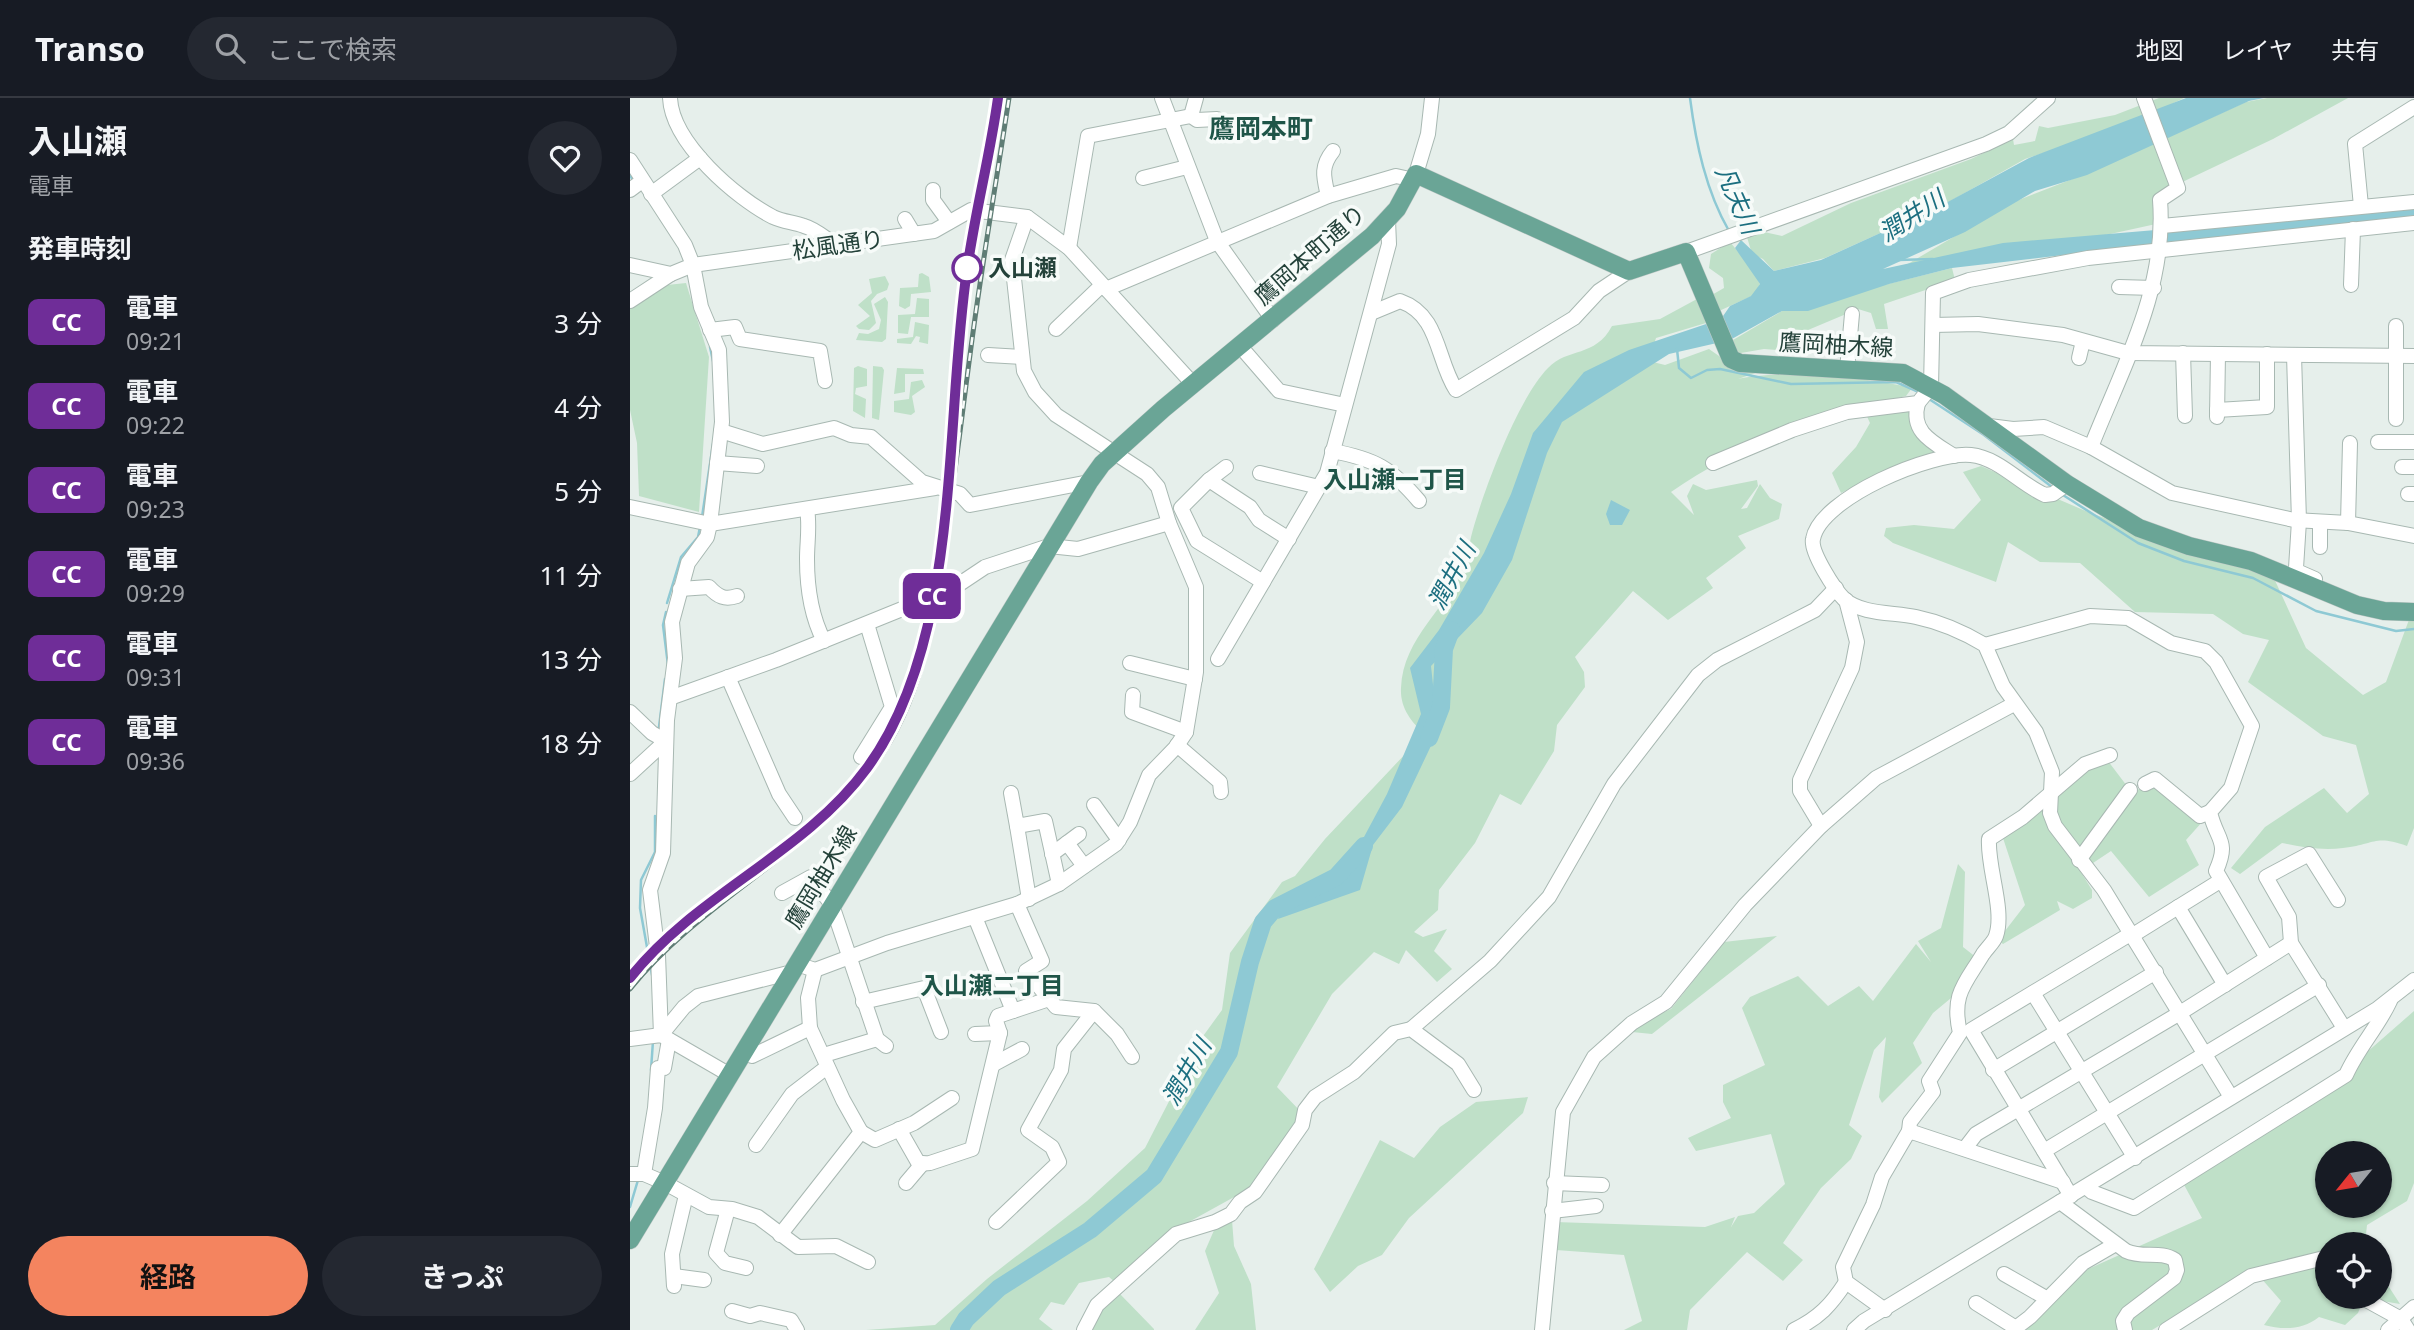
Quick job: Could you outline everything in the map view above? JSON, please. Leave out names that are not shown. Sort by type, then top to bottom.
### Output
[{"type":"main road","name":"鷹岡本町通り","points":[[1193,384],[1273,320],[1388,220],[1415,177]]},
{"type":"main road","points":[[1415,177],[1629,271],[1686,252]]},
{"type":"main road","name":"鷹岡柚木線","points":[[1686,252],[1709,302],[1728,356],[1741,363],[1903,373],[1931,387],[1990,426],[2067,484],[2139,528],[2189,546],[2251,561],[2336,596],[2384,611],[2414,612]]},
{"type":"main road","name":"鷹岡柚木線","points":[[630,1240],[1089,482],[1114,453],[1193,384]]},
{"type":"street","points":[[670,98],[683,132],[699,158],[752,205],[790,224],[803,226],[836,245]]},
{"type":"street","points":[[1162,98],[1217,241],[1273,320]]},
{"type":"street","points":[[1191,116],[1196,98]]},
{"type":"street","name":"鷹岡本町通り","points":[[1415,177],[1428,134],[1433,98]]},
{"type":"street","points":[[1686,252],[1986,144],[2009,133],[2048,98]]},
{"type":"street","points":[[2091,447],[2154,288],[2161,249],[2160,200],[2178,188],[2144,98],[2138,98]]},
{"type":"street","points":[[2361,206],[2355,144],[2414,107]]},
{"type":"street","points":[[1069,248],[1088,136],[1191,116],[1197,120],[1217,119]]},
{"type":"street","points":[[1328,196],[1323,173],[1325,161],[1333,151]]},
{"type":"street","points":[[651,194],[699,158]]},
{"type":"street","points":[[630,160],[636,186],[651,194],[675,229],[683,269],[719,350],[722,380],[717,463],[704,523],[707,537],[688,563],[672,622],[675,658],[667,741],[663,853],[650,890],[665,1037],[664,1068],[658,1068],[655,1108],[637,1174],[665,1183],[709,1207],[758,1217],[798,1247],[836,1246],[868,1262]]},
{"type":"street","points":[[1143,178],[1187,167]]},
{"type":"street","points":[[1056,329],[1104,287],[1328,196],[1396,176],[1415,177]]},
{"type":"street","points":[[933,190],[933,200],[949,222]]},
{"type":"street","points":[[2162,226],[2414,202]]},
{"type":"street","name":"松風通り","points":[[630,265],[683,269],[934,231],[971,211],[1027,217]]},
{"type":"street","points":[[665,1037],[684,1007],[698,996],[794,968],[815,970],[847,957],[1023,902],[1059,884],[1119,840],[1130,822],[1149,775],[1186,732],[1195,678],[1198,623],[1196,587],[1169,523],[1158,487],[1147,474],[1056,415],[1035,392],[1024,370],[1012,260],[1027,217],[1069,248],[1193,384]]},
{"type":"street","points":[[905,219],[914,234]]},
{"type":"street","points":[[1218,659],[1327,473],[1388,244],[1388,220]]},
{"type":"street","points":[[1954,456],[1923,436],[1914,417],[1918,403],[1931,387],[1933,293],[1969,280],[2088,258],[2414,223]]},
{"type":"street","points":[[2351,285],[2353,229]]},
{"type":"street","points":[[630,301],[683,269]]},
{"type":"street","points":[[1371,313],[1400,301],[1425,316],[1434,333],[1445,373],[1456,390],[1574,318],[1599,291],[1629,271]]},
{"type":"street","points":[[2119,287],[2154,288]]},
{"type":"street","points":[[1847,370],[1852,314]]},
{"type":"street","points":[[1933,326],[1979,324],[2083,341],[2128,353],[2414,356]]},
{"type":"street","points":[[2396,326],[2396,419]]},
{"type":"street","points":[[710,330],[735,327],[740,339],[820,351],[825,381]]},
{"type":"street","points":[[2079,358],[2083,341]]},
{"type":"street","points":[[1240,346],[1279,391],[1345,405]]},
{"type":"street","points":[[2183,353],[2185,416]]},
{"type":"street","points":[[2218,354],[2217,413],[2267,407],[2267,354]]},
{"type":"street","points":[[988,355],[1022,357]]},
{"type":"street","points":[[2294,355],[2299,521],[2296,568],[2299,572],[2331,586],[2336,596]]},
{"type":"street","points":[[1713,463],[1792,430],[1847,412],[1918,403]]},
{"type":"street","points":[[1990,426],[2013,429],[2044,427],[2091,447],[2172,494],[2299,521],[2348,523],[2414,536]]},
{"type":"street","points":[[721,431],[763,444],[834,428],[851,435],[871,437],[911,475],[936,488],[960,494],[970,505],[1089,482]]},
{"type":"street","points":[[2378,442],[2414,442]]},
{"type":"street","points":[[2348,523],[2350,443]]},
{"type":"street","points":[[1332,452],[1364,457],[1394,472],[1419,501]]},
{"type":"street","points":[[2067,484],[2053,494],[2045,495],[1983,457],[1954,456],[1921,463],[1898,472],[1833,509],[1815,529],[1813,548],[1846,600],[1865,609],[1935,622],[1985,645],[2014,704],[2036,732],[2052,772],[2050,813],[2078,860],[2104,890],[2231,1097]]},
{"type":"street","points":[[717,463],[757,466]]},
{"type":"street","points":[[1226,467],[1181,508],[1197,541],[1264,582]]},
{"type":"street","points":[[1260,473],[1319,486]]},
{"type":"street","points":[[1209,480],[1250,507],[1259,520],[1289,539]]},
{"type":"street","points":[[630,507],[704,523],[936,488]]},
{"type":"street","points":[[807,509],[807,561],[813,602],[812,619],[824,641]]},
{"type":"street","points":[[2320,522],[2320,547]]},
{"type":"street","points":[[670,698],[937,599],[985,568],[1049,546],[1078,549],[1169,523]]},
{"type":"street","points":[[680,589],[709,587],[717,595],[729,599],[737,596]]},
{"type":"street","points":[[1084,1330],[1097,1305],[1176,1234],[1231,1214],[1240,1202],[1255,1192],[1302,1125],[1305,1111],[1315,1097],[1354,1072],[1394,1033],[1410,1029],[1490,961],[1549,897],[1614,784],[1698,675],[1717,660],[1815,610],[1836,588]]},
{"type":"street","points":[[1821,826],[1800,791],[1800,780],[1852,668],[1857,642],[1846,600]]},
{"type":"street","points":[[1985,645],[2062,622],[2108,615],[2128,618],[2172,643],[2205,652],[2216,662],[2252,726],[2231,788],[2210,812],[2200,816],[2155,779],[2145,783]]},
{"type":"street","points":[[861,757],[892,707],[867,624]]},
{"type":"street","points":[[1130,663],[1195,678]]},
{"type":"street","points":[[728,677],[779,794],[795,818]]},
{"type":"street","points":[[1133,695],[1132,712],[1186,732]]},
{"type":"street","points":[[1542,1330],[1554,1183],[1563,1112],[1594,1057],[1632,1023],[1674,994],[1745,905],[1821,826],[1876,778],[2014,704]]},
{"type":"street","points":[[630,712],[652,733],[667,741]]},
{"type":"street","points":[[630,774],[667,741]]},
{"type":"street","points":[[1177,745],[1220,782],[1221,792]]},
{"type":"street","points":[[1885,1310],[1846,1282],[1843,1267],[1873,1205],[1882,1177],[1909,1131],[1910,1122],[1933,1093],[1929,1081],[1961,1033],[1956,1016],[1966,976],[1996,935],[1997,908],[1988,858],[1989,839],[2023,817],[2053,788],[2085,764],[2110,755]]},
{"type":"street","points":[[2078,860],[2130,790]]},
{"type":"street","points":[[1012,793],[1023,902],[1042,961],[1026,971],[1056,1007],[1094,1011],[1117,1034],[1132,1057]]},
{"type":"street","points":[[1094,805],[1119,840]]},
{"type":"street","points":[[2210,812],[2223,842],[2223,854],[2216,871],[2267,958]]},
{"type":"street","points":[[1017,826],[1045,821],[1059,884]]},
{"type":"street","points":[[1052,855],[1079,834]]},
{"type":"street","points":[[1067,844],[1084,866]]},
{"type":"street","points":[[2338,900],[2309,854],[2266,877],[2289,917],[2291,943],[2344,1027]]},
{"type":"street","points":[[756,1145],[792,1094],[825,1061],[881,1043],[847,957],[832,905],[811,877],[782,893]]},
{"type":"street","points":[[2125,1330],[2123,1321],[2128,1313],[2174,1278],[2177,1270],[2175,1260],[2165,1253],[2136,1255],[2114,1245],[2065,1199],[2063,1182],[1971,1030],[2220,881]]},
{"type":"street","points":[[2178,907],[2225,985]]},
{"type":"street","points":[[975,917],[1013,1011]]},
{"type":"street","points":[[1966,1147],[1976,1134],[2019,1111],[2291,943]]},
{"type":"street","points":[[815,970],[808,998],[810,1028],[862,1132],[874,1140],[899,1129],[952,1098]]},
{"type":"street","points":[[1993,1070],[2155,971]]},
{"type":"street","points":[[1863,1327],[1885,1310],[2390,1000],[2414,980]]},
{"type":"street","points":[[2044,1151],[2319,985]]},
{"type":"street","points":[[863,1002],[924,988],[941,1032]]},
{"type":"street","points":[[2033,993],[2134,1158]]},
{"type":"street","points":[[899,1129],[919,1164],[972,1149],[1000,1033],[996,1021],[999,1016],[1049,999]]},
{"type":"street","points":[[2086,1187],[2092,1192],[2134,1208],[2346,1075],[2359,1047],[2383,1015],[2390,1000]]},
{"type":"street","points":[[996,1222],[1059,1162],[1052,1147],[1028,1130],[1062,1070],[1064,1049],[1094,1011]]},
{"type":"street","points":[[745,1050],[752,1056],[810,1028]]},
{"type":"street","points":[[1410,1029],[1458,1065],[1474,1090]]},
{"type":"street","points":[[975,1034],[1000,1033]]},
{"type":"street","points":[[630,1039],[665,1037],[730,1075]]},
{"type":"street","points":[[994,1064],[1022,1049]]},
{"type":"street","points":[[1909,1131],[1966,1147],[2063,1182]]},
{"type":"street","points":[[780,1235],[862,1132]]},
{"type":"street","points":[[906,1183],[923,1163]]},
{"type":"street","points":[[1554,1183],[1602,1185]]},
{"type":"street","points":[[686,1195],[673,1254],[674,1281],[704,1280]]},
{"type":"street","points":[[1552,1211],[1596,1206]]},
{"type":"street","points":[[728,1209],[716,1253],[725,1263],[746,1268]]},
{"type":"street","points":[[1976,1303],[2014,1329],[2083,1263],[2114,1245]]},
{"type":"street","points":[[2166,1330],[2250,1276],[2315,1260]]},
{"type":"street","points":[[2004,1274],[2046,1298]]},
{"type":"street","points":[[1794,1330],[1823,1313],[1846,1282]]},
{"type":"street","points":[[2388,1330],[2405,1324],[2414,1307]]},
{"type":"street","points":[[2381,1309],[2405,1324]]},
{"type":"street","points":[[732,1311],[750,1316],[760,1312],[792,1320],[797,1330]]},
{"type":"green space","points":[[2159,98],[2184,98],[2128,125],[2025,159],[1947,203],[1825,258],[1774,271],[1763,259],[1752,254],[1747,237],[1764,232],[1782,236],[1851,203],[1971,159],[2013,139],[2014,145],[2035,141],[2039,126],[2048,128],[2115,115]]},
{"type":"green space","points":[[2267,98],[2348,98],[2273,139],[2155,195],[2156,224],[2092,238],[1901,268],[2011,203],[2093,171],[2246,102]]},
{"type":"green space","points":[[1730,242],[1753,270],[1760,284],[1754,295],[1719,311],[1710,296],[1724,288],[1723,278],[1709,268],[1711,254]]},
{"type":"green space","points":[[1952,268],[1955,280],[1884,304],[1888,329],[1876,329],[1871,313],[1858,309],[1789,338],[1790,351],[1764,349],[1735,354],[1728,343],[1782,311],[1808,310],[1876,287]]},
{"type":"green space","points":[[919,274],[929,277],[931,292],[911,294],[910,306],[905,309],[899,306],[900,288],[918,287]]},
{"type":"green space","points":[[885,276],[889,284],[887,290],[877,294],[871,301],[876,323],[869,330],[859,329],[856,326],[870,316],[858,305],[872,293],[869,279]]},
{"type":"green space","points":[[686,283],[709,357],[699,512],[639,496],[637,443],[630,410],[630,304],[667,285]]},
{"type":"green space","points":[[885,297],[888,302],[886,339],[882,342],[856,340],[859,333],[868,334],[879,329],[881,320],[874,304]]},
{"type":"green space","points":[[917,298],[929,299],[929,317],[911,317],[908,334],[898,333],[898,315],[915,314]]},
{"type":"green space","points":[[1697,299],[1706,323],[1656,338],[1649,361],[1665,365],[1709,349],[1729,363],[1764,370],[1738,379],[1777,375],[1825,376],[1912,388],[1906,396],[1844,412],[1784,433],[1725,459],[1671,492],[1694,515],[1687,496],[1693,484],[1706,490],[1757,480],[1758,486],[1741,509],[1747,508],[1760,484],[1770,498],[1782,504],[1779,519],[1738,536],[1746,548],[1706,578],[1713,588],[1668,620],[1633,591],[1575,657],[1584,672],[1585,687],[1557,725],[1554,751],[1521,805],[1500,794],[1475,843],[1439,890],[1438,910],[1414,932],[1423,937],[1447,929],[1434,951],[1452,969],[1437,982],[1406,950],[1399,964],[1374,952],[1332,994],[1277,1087],[1304,1115],[1254,1186],[1178,1228],[1116,1283],[1109,1277],[1079,1283],[1064,1305],[1051,1302],[1039,1319],[1053,1330],[866,1330],[935,1325],[987,1279],[1087,1201],[1145,1148],[1201,1039],[1222,1010],[1230,953],[1282,882],[1295,876],[1325,839],[1424,734],[1411,719],[1402,702],[1401,688],[1409,653],[1467,563],[1471,537],[1492,473],[1513,423],[1537,382],[1556,361],[1598,343],[1612,326],[1660,319]]},
{"type":"green space","points":[[915,322],[929,325],[928,344],[919,342],[920,337],[916,336],[911,344],[897,343],[897,339],[913,337]]},
{"type":"green space","points":[[858,366],[867,369],[867,386],[856,388],[855,394],[866,399],[865,418],[853,411],[854,368]]},
{"type":"green space","points":[[873,366],[882,367],[884,370],[879,420],[872,418]]},
{"type":"green space","points":[[897,368],[923,369],[924,374],[905,374],[905,392],[894,394]]},
{"type":"green space","points":[[922,380],[925,387],[912,396],[915,412],[911,415],[894,412],[894,401],[909,399],[911,382]]},
{"type":"green space","points":[[1914,404],[1914,425],[1942,452],[1901,463],[1841,493],[1832,473],[1856,447],[1870,423],[1864,410]]},
{"type":"green space","points":[[1981,466],[2088,512],[2210,556],[2272,574],[2306,648],[2363,695],[2386,682],[2410,617],[2414,616],[2414,828],[2407,846],[2374,841],[2353,847],[2328,849],[2282,843],[2240,874],[2231,868],[2265,827],[2324,788],[2347,813],[2369,794],[2356,745],[2323,736],[2248,682],[2269,640],[2243,634],[2213,614],[2135,612],[2080,563],[2040,562],[2008,542],[1996,582],[1893,543],[1884,536],[1886,528],[1914,525],[1954,529],[1981,500],[1963,472]]},
{"type":"green space","points":[[2108,761],[2130,790],[2156,788],[2203,821],[2186,840],[2199,865],[2149,897],[2111,851],[2090,865],[2074,861],[2092,890],[2092,898],[2073,909],[2057,901],[2060,910],[2003,944],[1998,940],[2025,905],[2003,838],[2086,768]]},
{"type":"green space","points":[[1958,864],[1965,872],[1963,947],[1977,958],[1968,984],[1933,1013],[1913,1043],[1922,1063],[1882,1103],[1879,1097],[1886,1037],[1874,1050],[1849,1125],[1862,1136],[1851,1159],[1821,1188],[1783,1243],[1803,1260],[1783,1281],[1747,1252],[1690,1310],[1687,1330],[1624,1330],[1642,1321],[1624,1255],[1556,1250],[1555,1222],[1705,1227],[1735,1217],[1731,1227],[1738,1216],[1754,1213],[1785,1184],[1771,1134],[1696,1151],[1688,1138],[1731,1118],[1723,1102],[1723,1085],[1765,1065],[1742,1008],[1750,997],[1798,976],[1828,1006],[1859,986],[1873,1001],[1916,944],[1931,962],[1918,941],[1941,928]]},
{"type":"green space","points":[[1777,936],[1652,1034],[1632,1032],[1636,1024],[1671,1009],[1724,942]]},
{"type":"green space","points":[[2414,1011],[2414,1183],[2407,1201],[2392,1210],[2392,1141],[2315,1141],[2315,1218],[2379,1218],[2367,1225],[2366,1232],[2315,1232],[2315,1258],[2255,1269],[2152,1330],[2010,1330],[2048,1287],[2202,1218],[2182,1181],[2356,1072],[2358,1060]]},
{"type":"green space","points":[[1528,1097],[1523,1113],[1409,1218],[1382,1255],[1358,1266],[1330,1292],[1314,1269],[1380,1140],[1414,1158],[1440,1127],[1476,1102]]},
{"type":"green space","points":[[1232,1220],[1234,1246],[1251,1284],[1256,1330],[1195,1330],[1219,1293],[1205,1251],[1215,1228]]},
{"type":"green space","points":[[2315,1262],[2315,1309],[2360,1309],[2345,1325],[2319,1317],[2293,1328],[2264,1325],[2281,1301],[2260,1277]]},
{"type":"green space","points":[[2392,1292],[2400,1304],[2392,1303]]},
{"type":"green space","points":[[1119,1293],[1154,1330],[1088,1330],[1098,1311]]},
{"type":"water","points":[[2186,98],[2264,98],[2249,101],[2087,175],[2035,191],[1965,232],[1883,269],[2003,243],[2414,208],[2414,220],[2208,238],[1952,268],[1889,284],[1808,311],[1782,311],[1730,340],[1669,354],[1562,422],[1547,453],[1512,560],[1482,613],[1431,666],[1438,731],[1402,807],[1373,845],[1360,890],[1278,919],[1286,894],[1342,878],[1387,794],[1421,714],[1410,668],[1439,630],[1484,553],[1511,494],[1533,433],[1584,372],[1629,350],[1721,319],[1730,306],[1751,296],[1760,284],[1735,248],[1741,240],[1774,271],[1821,260],[1944,204],[2029,158]]},
{"type":"water","points":[[1611,500],[1630,510],[1622,525],[1610,525],[1606,514]]},
{"type":"waterway","name":"凡夫川","points":[[1690,98],[1703,167],[1714,200],[1729,231]]},
{"type":"waterway","points":[[630,175],[634,182]]},
{"type":"waterway","points":[[1898,260],[1933,259]]},
{"type":"waterway","points":[[710,347],[713,361]]},
{"type":"waterway","points":[[1677,349],[1679,368],[1691,378],[1707,370],[1720,369],[1791,384],[1896,382],[1921,393]]},
{"type":"waterway","points":[[1929,399],[1984,435],[2052,487]]},
{"type":"waterway","points":[[702,517],[713,444]]},
{"type":"waterway","points":[[2063,495],[2138,543],[2184,561],[2253,578],[2316,611],[2396,631],[2414,629]]},
{"type":"waterway","points":[[667,603],[681,557],[698,537],[700,527]]},
{"type":"waterway","points":[[666,612],[663,625],[668,665]]},
{"type":"waterway","name":"潤井川","points":[[1429,738],[1441,707],[1444,649],[1451,630]]},
{"type":"waterway","points":[[659,727],[665,679]]},
{"type":"waterway","points":[[652,975],[640,908],[641,880],[655,852],[655,816]]},
{"type":"waterway","name":"潤井川","points":[[959,1330],[966,1319],[999,1288],[1090,1230],[1154,1176],[1229,1052],[1250,962],[1263,922],[1275,908],[1336,877],[1364,846]]},
{"type":"waterway","points":[[651,1070],[653,1041]]},
{"type":"waterway","points":[[630,1207],[638,1180]]},
{"type":"railway","points":[[955,394],[967,269],[998,98]]},
{"type":"railway","points":[[630,989],[687,931],[813,831],[842,803],[869,773],[903,718],[924,659],[937,597],[979,291],[1009,98]]},
{"type":"train","name":"CC","points":[[630,978],[668,937],[803,832],[842,797],[867,768],[885,741],[908,694],[923,646],[934,587],[947,491],[967,269],[998,98]]},
{"type":"place","name":"入山瀬","points":[[967,268]]},
{"type":"district","name":"鷹岡本町","points":[[1261,129]]},
{"type":"district","name":"入山瀬一丁目","points":[[1395,480]]},
{"type":"district","name":"入山瀬二丁目","points":[[992,986]]}]
